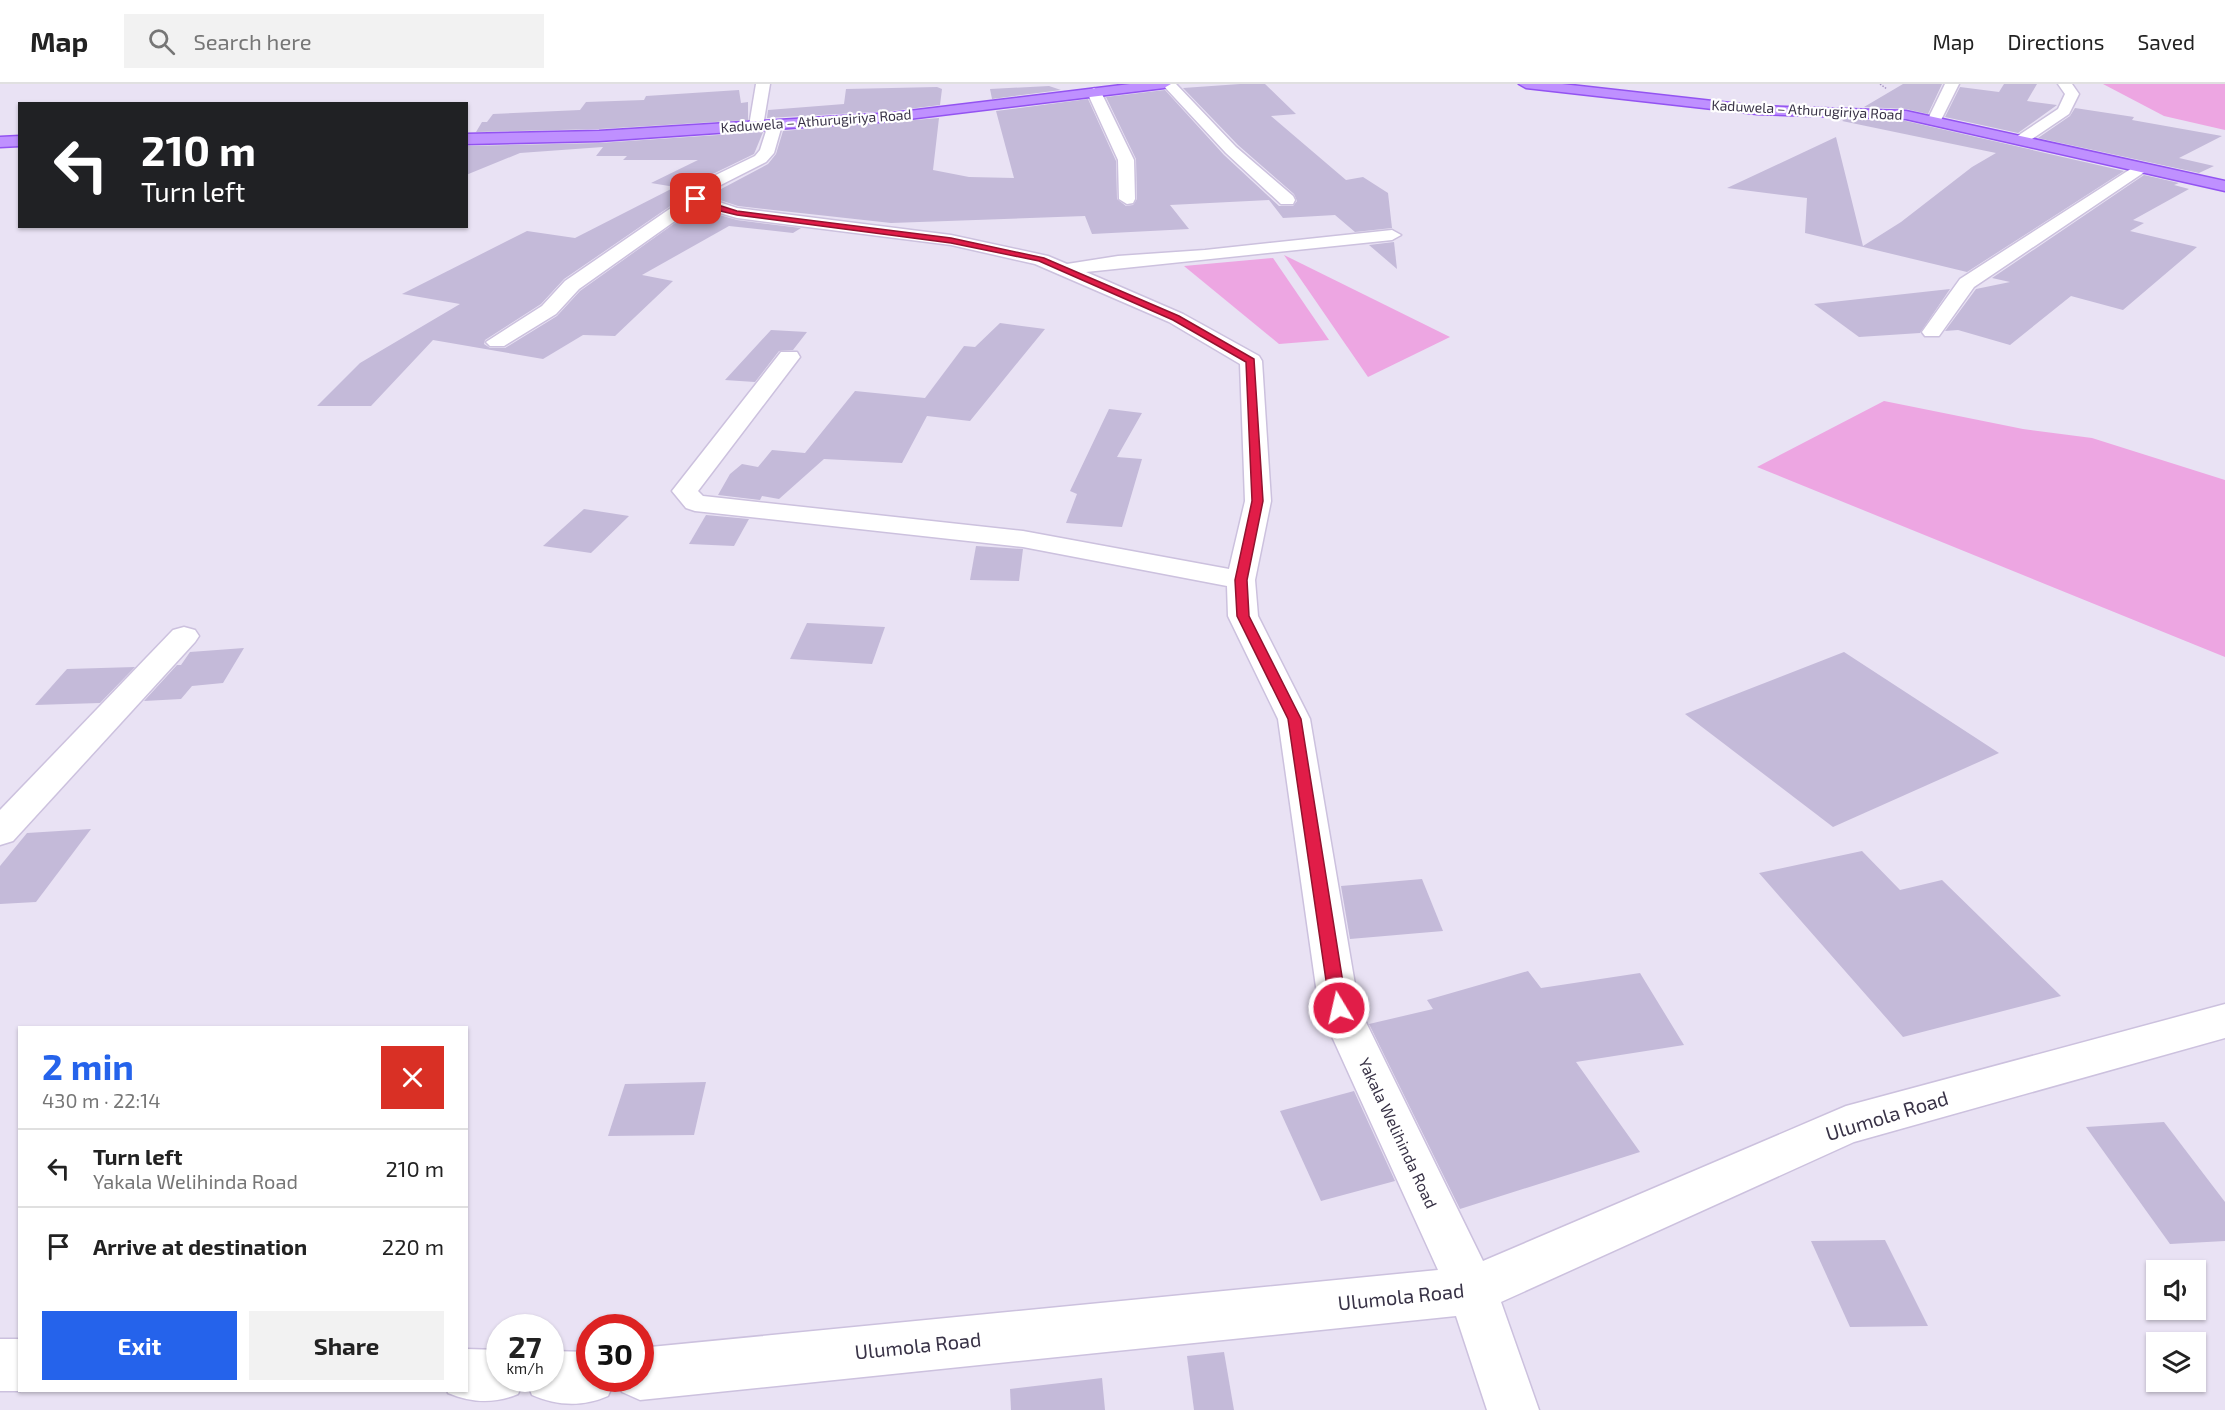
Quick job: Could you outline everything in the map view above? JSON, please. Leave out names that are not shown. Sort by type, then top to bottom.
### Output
[{"type":"main road","name":"Kaduwela – Athurugiriya Road","points":[[468,138],[599,135],[892,117],[1164,84]]},
{"type":"main road","name":"Kaduwela – Athurugiriya Road","points":[[1532,84],[1757,110],[1897,114],[2225,186]]},
{"type":"main road","points":[[0,141],[18,141]]},
{"type":"street","points":[[497,342],[549,310],[572,285],[696,199],[695,192],[706,184],[755,163],[766,152],[763,84]]},
{"type":"street","points":[[1169,84],[1231,150],[1287,200]]},
{"type":"street","points":[[1934,121],[1952,84]]},
{"type":"street","points":[[2022,140],[2064,111],[2072,94],[2065,84]]},
{"type":"street","points":[[1094,93],[1126,160],[1128,199]]},
{"type":"street","points":[[1932,332],[1967,283],[2140,168]]},
{"type":"street","name":"Yakala Welihinda Road","points":[[696,199],[706,205],[737,213],[951,240],[1041,260],[1176,318],[1251,361],[1258,501],[1241,580],[1243,616],[1294,719],[1339,1008],[1472,1290],[1513,1410]]},
{"type":"street","points":[[1065,270],[1118,262],[1204,256],[1392,235]]},
{"type":"street","points":[[789,357],[685,491],[696,503],[1023,539],[1241,580]]},
{"type":"street","points":[[0,832],[184,636]]},
{"type":"street","name":"Ulumola Road","points":[[654,1373],[1472,1290],[1846,1125],[2225,1021]]},
{"type":"street","points":[[0,1365],[18,1365]]},
{"type":"street","points":[[468,1375],[486,1376]]},
{"type":"shaded area","points":[[2103,84],[2225,84],[2225,130],[2164,116]]},
{"type":"shaded area","points":[[1284,255],[1450,337],[1368,377]]},
{"type":"shaded area","points":[[1273,258],[1329,340],[1279,344],[1184,266]]},
{"type":"shaded area","points":[[1884,401],[2023,429],[2092,438],[2225,480],[2225,657],[1757,467]]},
{"type":"building","points":[[1265,84],[1296,114],[1271,116],[1346,180],[1363,177],[1388,193],[1392,228],[1355,232],[1335,215],[1283,218],[1269,200],[1170,205],[1189,229],[1092,234],[1085,216],[891,223],[738,206],[708,196],[768,164],[776,154],[783,131],[939,118],[933,170],[969,177],[1014,178],[996,111],[1088,99],[1116,161],[1117,199],[1126,206],[1133,205],[1137,199],[1136,159],[1106,97],[1165,90],[1224,155],[1279,206],[1293,206],[1297,201],[1294,194],[1238,145],[1183,88]]},
{"type":"building","points":[[1903,84],[1942,84],[1928,114],[1906,109],[1864,107]]},
{"type":"building","points":[[2004,84],[2037,84],[2027,101],[2057,105],[2018,133],[1945,117],[1960,87],[1999,92]]},
{"type":"building","points":[[1049,86],[1061,90],[992,99],[990,89]]},
{"type":"building","points":[[937,87],[942,89],[940,105],[892,111],[767,118],[768,110],[844,104],[846,89]]},
{"type":"building","points":[[739,90],[741,103],[748,102],[748,120],[599,129],[476,132],[482,122],[487,122],[493,114],[580,110],[586,102],[644,100],[646,96]]},
{"type":"building","points":[[2075,108],[2134,117],[2132,120],[2222,136],[2179,158],[2214,166],[2199,173],[2038,138],[2070,116]]},
{"type":"building","points":[[1845,119],[1906,121],[2124,171],[1967,272],[1805,233],[1807,198],[1727,188],[1836,137],[1863,246],[1901,222],[1972,167],[1996,153],[1842,121]]},
{"type":"building","points":[[763,132],[754,154],[688,186],[685,196],[564,279],[541,304],[485,340],[484,344],[490,348],[505,348],[557,316],[580,291],[696,208],[737,220],[801,228],[793,233],[729,226],[642,275],[673,281],[615,336],[583,335],[543,359],[433,340],[371,406],[317,406],[360,363],[460,304],[402,294],[527,231],[575,238],[675,187],[651,183],[698,160],[623,160],[627,156],[596,156],[603,147],[520,153],[468,174],[468,146],[599,143]]},
{"type":"building","points":[[2144,175],[2179,183],[2174,185],[2189,189],[2133,220],[2144,223],[2130,231],[2197,247],[2123,310],[2071,296],[2010,345],[1958,330],[1945,331],[1976,289],[2010,282],[1992,278]]},
{"type":"building","points":[[1394,242],[1397,269],[1369,245]]},
{"type":"building","points":[[1950,289],[1920,333],[1859,337],[1814,304]]},
{"type":"building","points":[[1000,323],[1045,329],[970,421],[927,416],[902,463],[824,459],[779,499],[762,496],[760,500],[718,495],[730,474],[742,464],[758,467],[772,450],[805,453],[855,391],[925,398],[964,346],[975,347]]},
{"type":"building","points":[[771,330],[807,332],[793,350],[779,351],[755,382],[725,380]]},
{"type":"building","points":[[1109,409],[1142,413],[1117,457],[1142,459],[1122,527],[1066,523],[1077,494],[1070,491]]},
{"type":"building","points":[[584,509],[629,516],[591,553],[543,546]]},
{"type":"building","points":[[706,515],[749,519],[734,546],[689,544]]},
{"type":"building","points":[[976,546],[1023,549],[1019,581],[970,580]]},
{"type":"building","points":[[807,623],[885,627],[872,664],[790,659]]},
{"type":"building","points":[[244,648],[223,683],[192,686],[181,699],[144,701],[177,665],[181,665],[190,652]]},
{"type":"building","points":[[1844,652],[1999,753],[1833,827],[1685,714]]},
{"type":"building","points":[[135,667],[100,703],[35,705],[67,669]]},
{"type":"building","points":[[91,829],[36,902],[0,904],[0,866],[27,833]]},
{"type":"building","points":[[1862,851],[1900,890],[1942,880],[2061,996],[1903,1037],[1759,873]]},
{"type":"building","points":[[1422,879],[1443,931],[1350,939],[1341,886]]},
{"type":"building","points":[[1528,971],[1541,988],[1640,973],[1684,1045],[1576,1062],[1640,1152],[1460,1209],[1369,1024],[1433,1009],[1427,1000]]},
{"type":"building","points":[[706,1082],[694,1135],[608,1136],[625,1084]]},
{"type":"building","points":[[1354,1091],[1395,1181],[1321,1201],[1280,1111]]},
{"type":"building","points":[[2164,1122],[2225,1202],[2225,1241],[2170,1244],[2086,1127]]},
{"type":"building","points":[[1885,1240],[1928,1326],[1850,1327],[1811,1241]]},
{"type":"building","points":[[1224,1352],[1234,1410],[1194,1410],[1187,1356]]},
{"type":"building","points":[[1102,1378],[1105,1410],[1011,1410],[1010,1389]]},
{"type":"route","points":[[696,199],[706,205],[737,213],[951,240],[1041,260],[1176,318],[1251,361],[1258,501],[1241,580],[1243,616],[1294,719],[1339,1008]]}]
